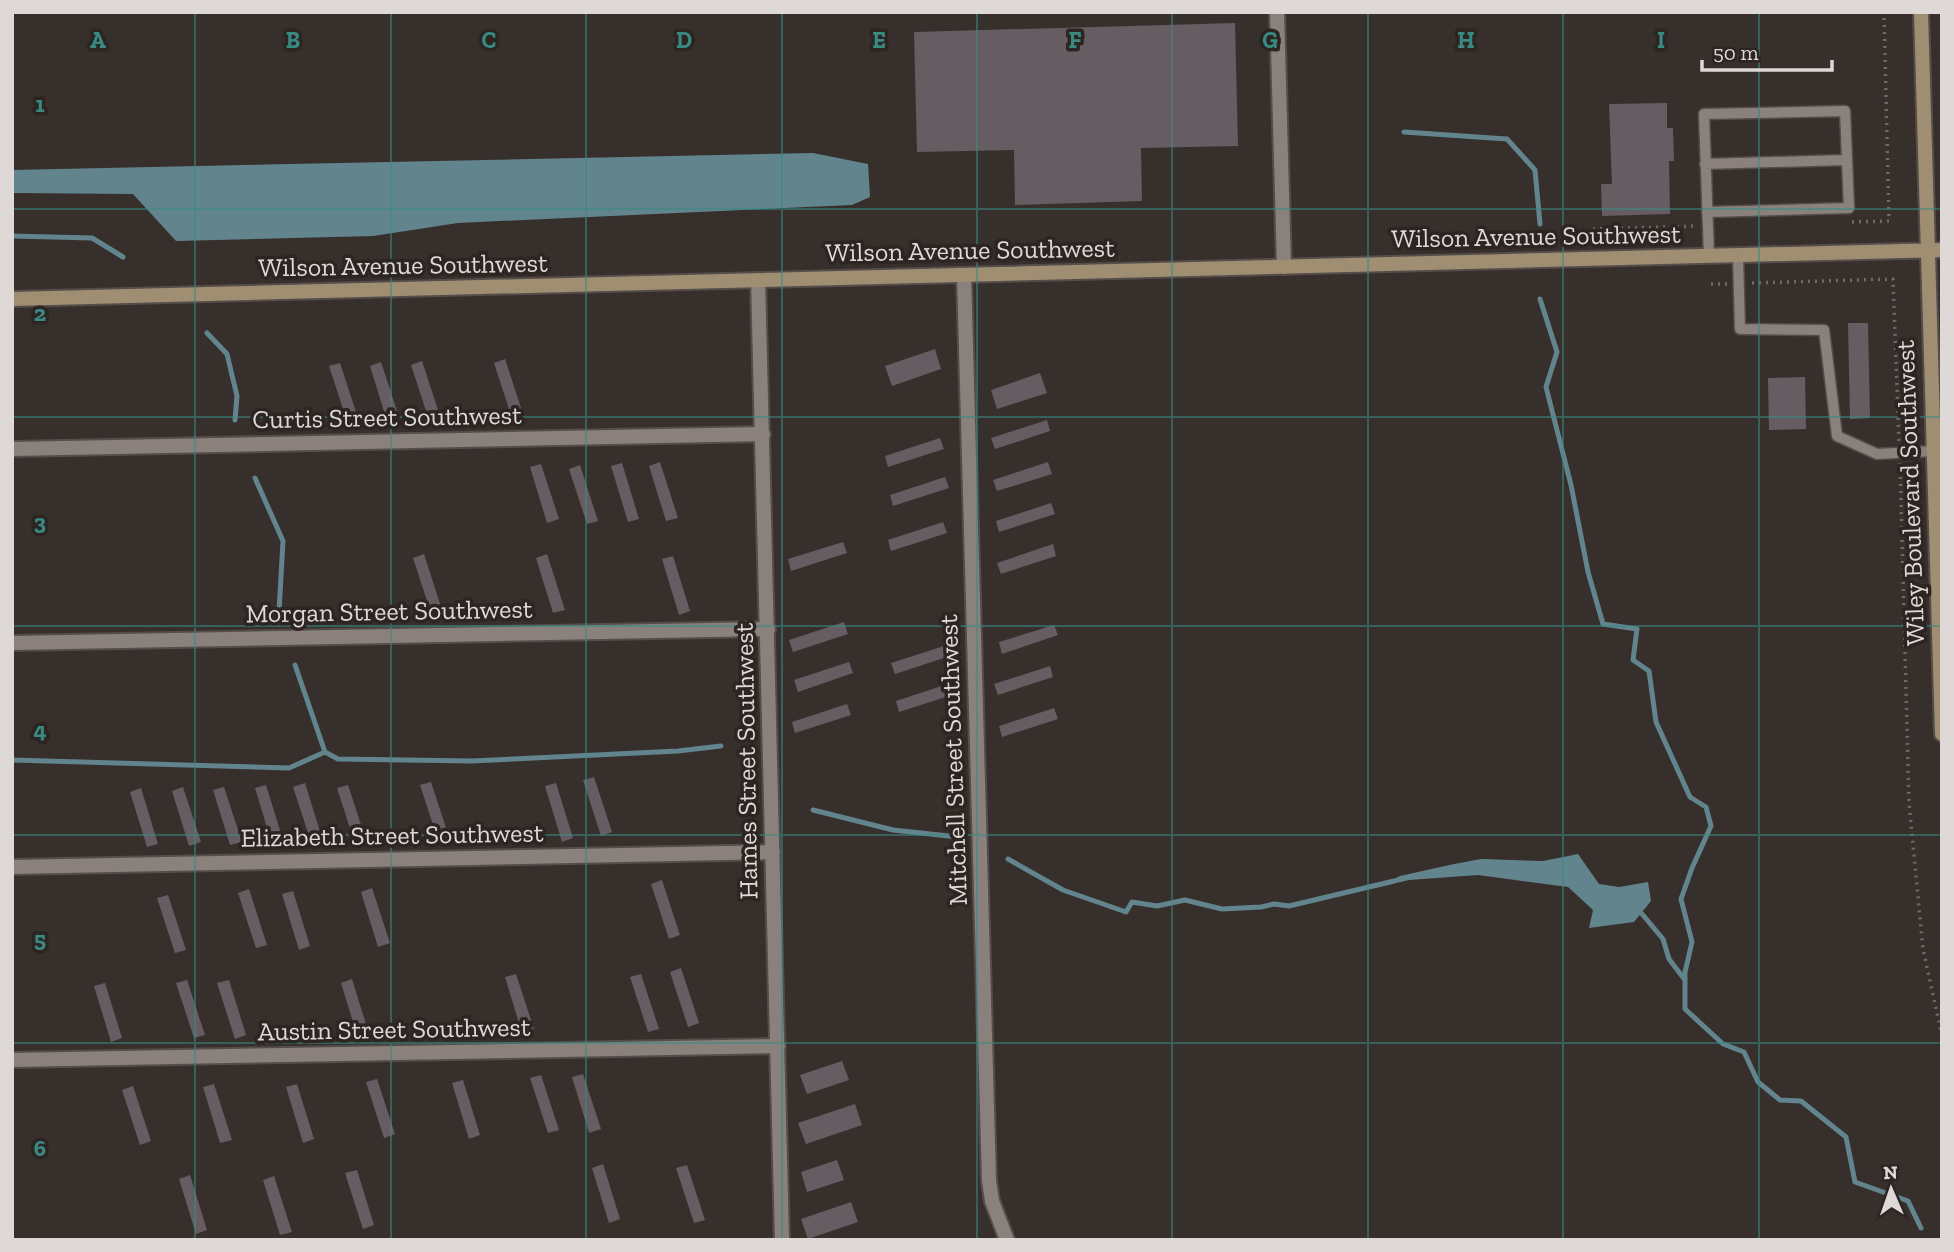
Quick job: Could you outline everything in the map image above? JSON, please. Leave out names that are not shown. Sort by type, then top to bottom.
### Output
[{"type":"street","points":[[1277,12],[1284,267]]},
{"type":"street","name":"Wiley Boulevard Southwest","points":[[1921,12],[1935,250],[1937,398],[1934,451],[1942,734]]},
{"type":"street","name":"Wilson Avenue Southwest","points":[[12,299],[1935,250]]},
{"type":"street","name":"Mitchell Street Southwest","points":[[964,275],[989,1181],[992,1201],[1007,1240]]},
{"type":"street","name":"Hames Street Southwest","points":[[758,280],[782,1240]]},
{"type":"street","name":"Curtis Street Southwest","points":[[12,449],[763,434]]},
{"type":"street","name":"Morgan Street Southwest","points":[[12,643],[768,629]]},
{"type":"street","name":"Elizabeth Street Southwest","points":[[12,867],[773,852]]},
{"type":"street","name":"Austin Street Southwest","points":[[12,1060],[778,1046]]},
{"type":"lane","points":[[1707,212],[1849,208],[1845,111],[1704,114],[1705,164],[1707,212],[1709,256]]},
{"type":"lane","points":[[1705,164],[1846,160]]},
{"type":"lane","points":[[1738,256],[1740,329],[1824,330],[1837,436],[1877,454],[1934,451]]},
{"type":"path","points":[[1884,12],[1889,221]]},
{"type":"path","points":[[1711,284],[1893,279],[1909,803],[1923,949],[1942,1036]]},
{"type":"water","points":[[813,153],[868,164],[870,197],[852,205],[458,223],[373,236],[176,241],[133,194],[12,193],[12,170]]},
{"type":"water","points":[[1578,854],[1599,884],[1619,887],[1648,882],[1651,901],[1634,922],[1589,928],[1593,910],[1568,887],[1478,875],[1409,880],[1375,888],[1400,876],[1481,859],[1543,861]]},
{"type":"building","points":[[1235,23],[1238,146],[1141,148],[1142,201],[1015,205],[1014,150],[917,152],[914,32]]},
{"type":"building","points":[[1667,103],[1667,128],[1673,128],[1674,161],[1669,161],[1670,214],[1602,216],[1601,184],[1612,184],[1609,104]]},
{"type":"building","points":[[1848,323],[1868,323],[1870,418],[1850,419]]},
{"type":"building","points":[[935,349],[941,369],[892,386],[885,366]]},
{"type":"building","points":[[505,359],[523,414],[512,418],[494,363]]},
{"type":"building","points":[[422,361],[440,416],[429,420],[411,365]]},
{"type":"building","points":[[381,362],[399,417],[387,421],[370,366]]},
{"type":"building","points":[[340,363],[358,418],[347,421],[329,366]]},
{"type":"building","points":[[1040,373],[1047,393],[997,409],[991,390]]},
{"type":"building","points":[[1805,377],[1806,429],[1769,430],[1768,378]]},
{"type":"building","points":[[1047,420],[1050,431],[995,449],[991,438]]},
{"type":"building","points":[[940,438],[944,449],[888,467],[885,456]]},
{"type":"building","points":[[660,462],[678,518],[666,521],[649,466]]},
{"type":"building","points":[[1048,462],[1052,474],[997,491],[993,480]]},
{"type":"building","points":[[622,463],[639,519],[628,522],[611,466]]},
{"type":"building","points":[[541,464],[559,519],[547,523],[530,467]]},
{"type":"building","points":[[580,465],[598,521],[587,524],[569,469]]},
{"type":"building","points":[[945,477],[949,488],[893,506],[890,495]]},
{"type":"building","points":[[1051,503],[1055,514],[999,532],[996,521]]},
{"type":"building","points":[[943,522],[947,533],[891,551],[888,540]]},
{"type":"building","points":[[843,542],[847,553],[791,571],[788,559]]},
{"type":"building","points":[[1053,544],[1056,556],[1001,574],[997,563]]},
{"type":"building","points":[[424,554],[442,610],[431,613],[413,558]]},
{"type":"building","points":[[547,554],[565,610],[553,613],[536,558]]},
{"type":"building","points":[[673,556],[690,611],[679,615],[662,559]]},
{"type":"building","points":[[844,622],[848,634],[793,652],[789,640]]},
{"type":"building","points":[[1054,625],[1058,635],[1002,654],[999,642]]},
{"type":"building","points":[[947,645],[950,656],[895,674],[891,663]]},
{"type":"building","points":[[849,662],[853,673],[798,692],[794,680]]},
{"type":"building","points":[[1050,666],[1053,677],[998,695],[994,684]]},
{"type":"building","points":[[951,683],[955,694],[899,712],[896,701]]},
{"type":"building","points":[[847,704],[851,715],[795,733],[792,722]]},
{"type":"building","points":[[1054,708],[1058,719],[1002,737],[999,726]]},
{"type":"building","points":[[594,777],[612,832],[601,836],[583,780]]},
{"type":"building","points":[[431,782],[449,837],[438,840],[420,785]]},
{"type":"building","points":[[305,783],[322,838],[311,842],[293,787]]},
{"type":"building","points":[[556,783],[573,838],[562,842],[545,786]]},
{"type":"building","points":[[266,785],[283,840],[272,844],[255,788]]},
{"type":"building","points":[[348,785],[366,840],[355,844],[337,788]]},
{"type":"building","points":[[183,787],[201,842],[189,846],[172,791]]},
{"type":"building","points":[[224,787],[242,842],[230,845],[213,790]]},
{"type":"building","points":[[141,788],[158,844],[147,847],[130,792]]},
{"type":"building","points":[[662,880],[680,935],[669,939],[651,884]]},
{"type":"building","points":[[372,888],[390,943],[378,947],[361,892]]},
{"type":"building","points":[[249,889],[267,945],[256,948],[238,893]]},
{"type":"building","points":[[293,891],[310,946],[299,950],[282,894]]},
{"type":"building","points":[[168,895],[186,950],[175,953],[157,898]]},
{"type":"building","points":[[681,968],[699,1023],[688,1027],[670,972]]},
{"type":"building","points":[[516,974],[534,1029],[522,1033],[505,977]]},
{"type":"building","points":[[641,974],[659,1029],[648,1032],[630,977]]},
{"type":"building","points":[[352,979],[369,1034],[358,1038],[341,983]]},
{"type":"building","points":[[187,980],[205,1035],[194,1038],[176,983]]},
{"type":"building","points":[[229,980],[246,1035],[235,1039],[217,983]]},
{"type":"building","points":[[105,983],[122,1038],[111,1042],[94,986]]},
{"type":"building","points":[[842,1061],[849,1080],[807,1094],[800,1075]]},
{"type":"building","points":[[583,1074],[601,1129],[589,1133],[572,1077]]},
{"type":"building","points":[[541,1075],[559,1130],[548,1133],[530,1078]]},
{"type":"building","points":[[377,1079],[395,1134],[384,1138],[366,1082]]},
{"type":"building","points":[[463,1080],[480,1135],[469,1139],[452,1083]]},
{"type":"building","points":[[214,1084],[232,1140],[220,1143],[203,1087]]},
{"type":"building","points":[[297,1084],[314,1139],[303,1143],[286,1087]]},
{"type":"building","points":[[133,1086],[151,1141],[140,1145],[122,1090]]},
{"type":"building","points":[[855,1104],[862,1125],[806,1144],[798,1123]]},
{"type":"building","points":[[837,1160],[844,1180],[807,1192],[801,1172]]},
{"type":"building","points":[[603,1164],[620,1219],[609,1223],[592,1168]]},
{"type":"building","points":[[687,1165],[705,1220],[694,1223],[676,1168]]},
{"type":"building","points":[[357,1170],[374,1225],[363,1229],[345,1173]]},
{"type":"building","points":[[190,1175],[207,1230],[196,1234],[179,1179]]},
{"type":"building","points":[[274,1176],[292,1232],[280,1235],[263,1180]]},
{"type":"building","points":[[851,1202],[858,1222],[808,1239],[801,1219]]},
{"type":"waterway","points":[[1404,132],[1507,139],[1535,170],[1540,224]]},
{"type":"waterway","points":[[12,236],[92,238],[123,257]]},
{"type":"waterway","points":[[1540,299],[1557,352],[1546,387],[1571,485],[1588,572],[1603,624],[1637,629],[1633,660],[1649,671],[1656,722],[1690,797],[1706,807],[1711,826],[1681,899],[1692,942],[1685,972],[1685,1009],[1723,1044],[1744,1052],[1758,1082],[1780,1100],[1801,1101],[1846,1137],[1855,1182],[1908,1201],[1921,1228]]},
{"type":"waterway","points":[[207,333],[227,354],[237,396],[235,420]]},
{"type":"waterway","points":[[255,478],[283,541],[279,612]]},
{"type":"waterway","points":[[295,665],[325,752],[338,759],[472,761],[678,751],[721,746]]},
{"type":"waterway","points":[[12,760],[289,768],[325,752]]},
{"type":"waterway","points":[[813,810],[893,830],[958,837]]},
{"type":"waterway","points":[[1008,859],[1063,890],[1126,912],[1132,902],[1157,906],[1185,900],[1222,909],[1274,904],[1289,906],[1394,881]]},
{"type":"waterway","points":[[1637,908],[1663,939],[1669,959],[1685,980]]}]
